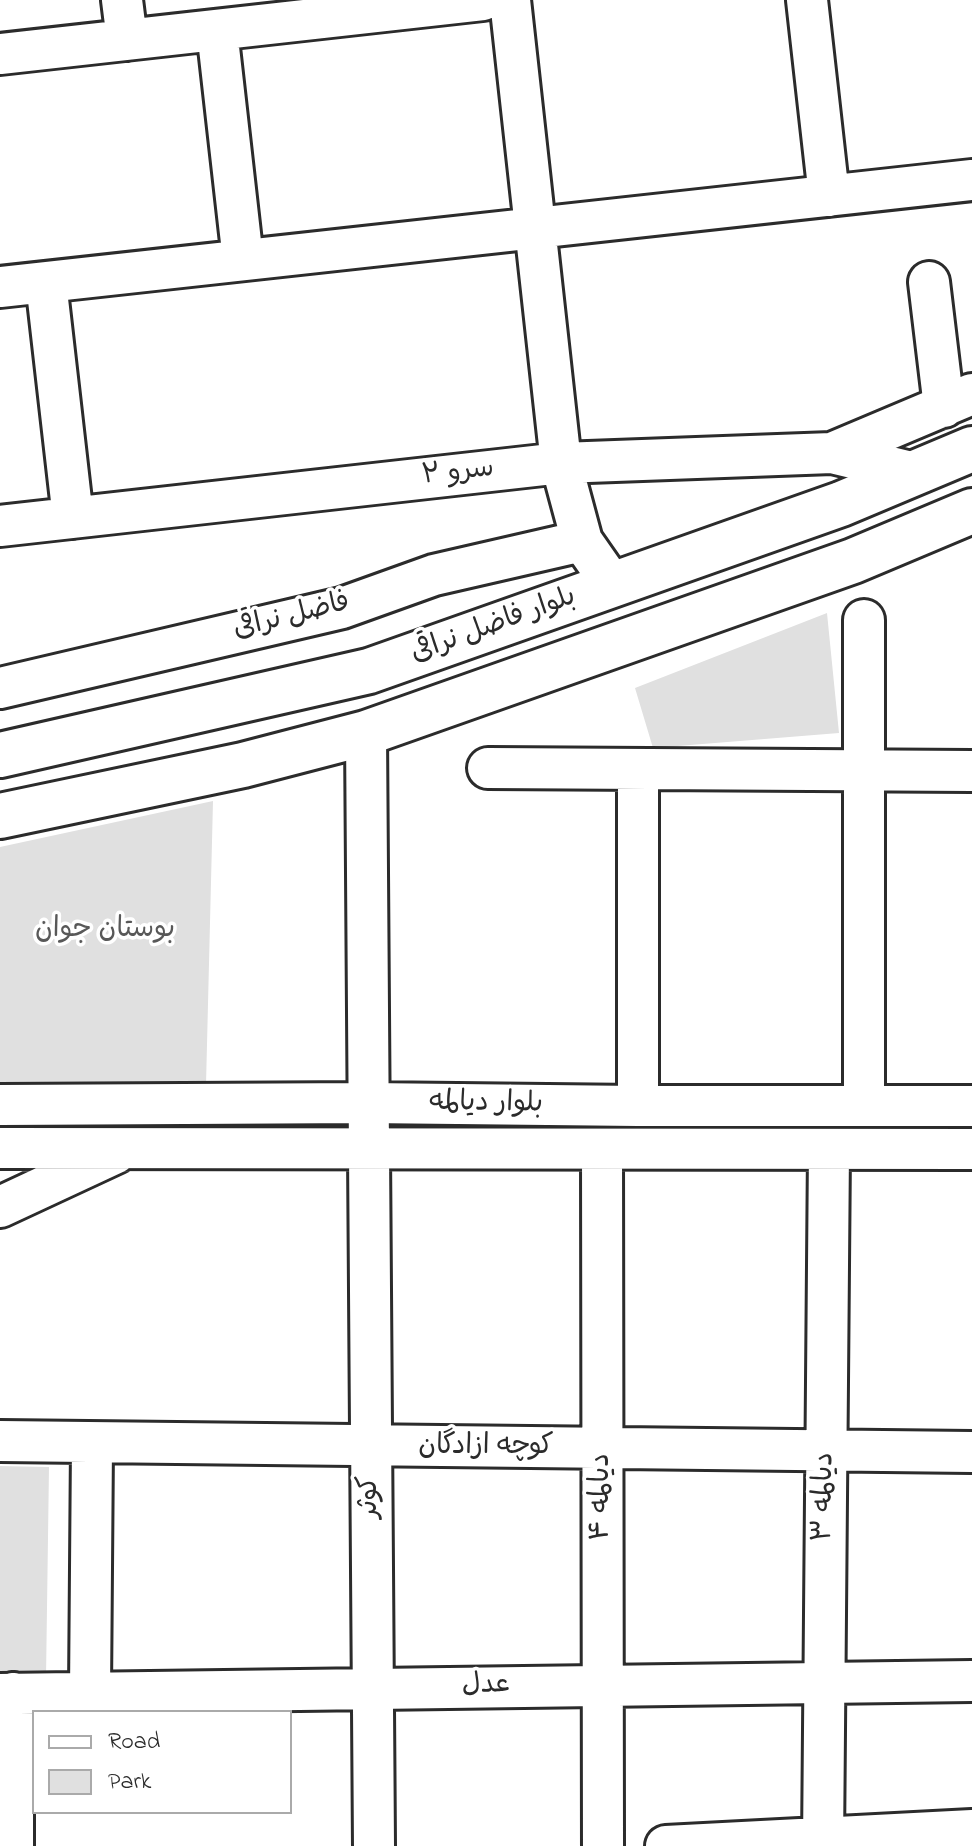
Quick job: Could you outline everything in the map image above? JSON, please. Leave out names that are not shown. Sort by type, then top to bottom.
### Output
[{"type":"main road","name":"بلوار فاضل نراقی","points":[[0,755],[369,671],[841,504],[972,449]]},
{"type":"main road","name":"بلوار فاضل نراقی","points":[[0,816],[243,765],[366,733],[853,561],[972,511]]},
{"type":"street","points":[[122,0],[127,40]]},
{"type":"street","points":[[0,54],[483,0]]},
{"type":"street","points":[[510,0],[561,463],[582,541],[612,584]]},
{"type":"street","points":[[807,0],[829,196]]},
{"type":"street","points":[[217,30],[243,260]]},
{"type":"street","points":[[0,287],[972,180]]},
{"type":"street","points":[[46,282],[73,518]]},
{"type":"street","points":[[832,453],[958,400],[929,282]]},
{"type":"street","name":"سرو ۲","points":[[0,526],[561,463],[832,453],[915,473]]},
{"type":"street","name":"فاضل نراقی","points":[[0,688],[342,608],[434,575],[582,541]]},
{"type":"street","points":[[864,620],[864,1106]]},
{"type":"street","points":[[366,733],[367,1103]]},
{"type":"street","points":[[488,768],[972,771]]},
{"type":"street","points":[[638,769],[638,1106]]},
{"type":"street","name":"کوثر","points":[[367,1103],[374,1846]]},
{"type":"street","name":"بلوار دیالمه","points":[[0,1105],[972,1106]]},
{"type":"street","name":"بلوار دیالمه","points":[[0,1148],[972,1149]]},
{"type":"street","points":[[0,1207],[128,1148]]},
{"type":"street","name":"دیالمه ۴","points":[[602,1149],[603,1846]]},
{"type":"street","name":"دیالمه ۳","points":[[823,1842],[829,1149]]},
{"type":"street","name":"کوچه ازادگان","points":[[0,1441],[972,1452]]},
{"type":"street","points":[[90,1692],[92,1444]]},
{"type":"street","name":"عدل","points":[[6,1694],[972,1681]]},
{"type":"street","points":[[6,1694],[13,1846]]},
{"type":"street","points":[[666,1846],[823,1842],[972,1830]]},
{"type":"green space","points":[[827,613],[839,733],[653,748],[635,688]]},
{"type":"green space","name":"بوستان جوان","points":[[213,801],[206,1085],[0,1086],[0,847]]},
{"type":"green space","points":[[0,1466],[49,1467],[46,1678],[0,1677]]}]
